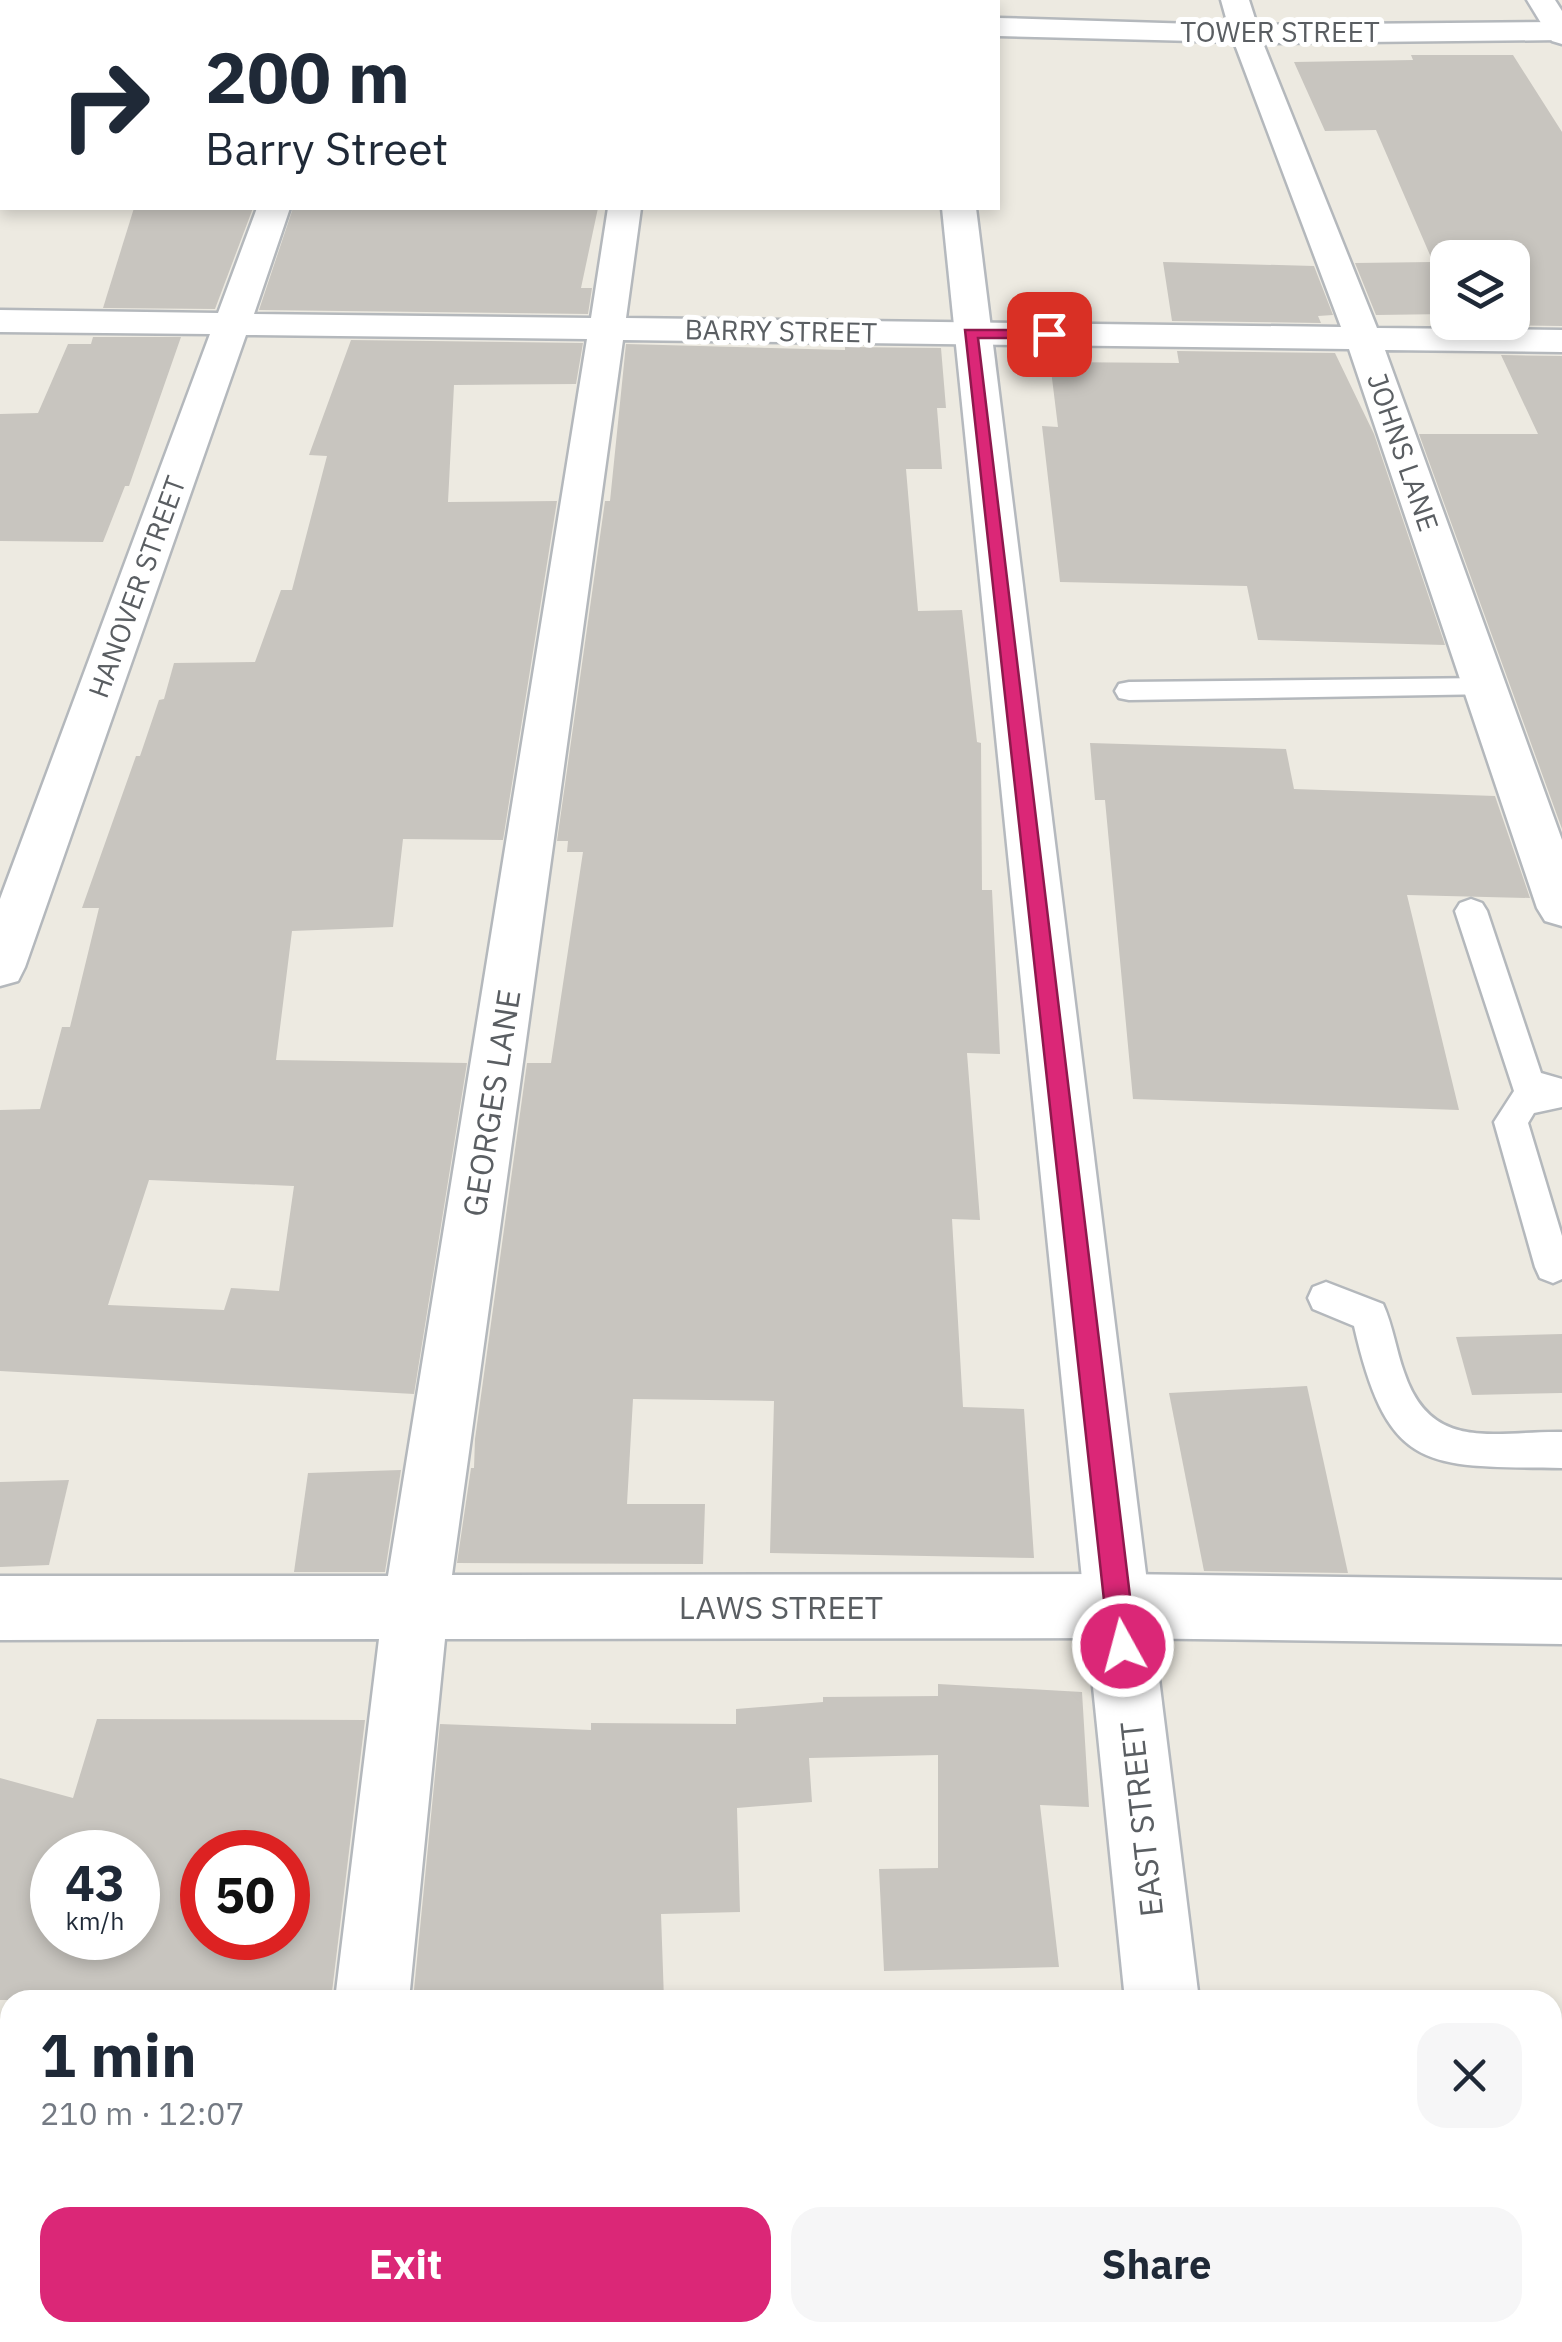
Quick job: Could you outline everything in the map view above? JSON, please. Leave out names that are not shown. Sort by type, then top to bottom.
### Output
[{"type":"street","points":[[1542,0],[1561,32]]},
{"type":"street","name":"TOWER STREET","points":[[1000,27],[1240,17],[1561,32]]},
{"type":"street","name":"JOHNS LANE","points":[[1240,17],[1363,338],[1562,908]]},
{"type":"street","name":"HANOVER STREET","points":[[0,967],[273,210]]},
{"type":"street","name":"GEORGES LANE","points":[[373,1990],[415,1609],[624,210]]},
{"type":"street","name":"EAST STREET","points":[[958,210],[1161,1990]]},
{"type":"street","name":"BARRY STREET","points":[[0,320],[1562,340]]},
{"type":"street","name":"LAWS STREET","points":[[0,1608],[1118,1606],[1562,1612]]},
{"type":"lane","points":[[1128,691],[1485,687]]},
{"type":"lane","points":[[1470,911],[1527,1084],[1560,1093]]},
{"type":"lane","points":[[1553,1267],[1511,1122],[1524,1102],[1560,1093]]},
{"type":"lane","points":[[1326,1298],[1370,1316],[1385,1377],[1412,1429],[1441,1446],[1562,1450]]},
{"type":"building","points":[[1411,55],[1513,55],[1562,132],[1562,326],[1530,326],[1530,240],[1430,240],[1430,255],[1376,130],[1325,131],[1294,62],[1413,60]]},
{"type":"building","points":[[133,210],[252,210],[215,309],[103,308]]},
{"type":"building","points":[[292,210],[598,210],[581,288],[592,288],[588,314],[259,310]]},
{"type":"building","points":[[1163,262],[1314,266],[1333,315],[1318,316],[1321,323],[1172,321]]},
{"type":"building","points":[[1430,262],[1430,314],[1376,315],[1355,263]]},
{"type":"building","points":[[93,337],[181,337],[129,486],[125,486],[103,542],[0,541],[0,414],[38,413],[68,344],[91,344]]},
{"type":"building","points":[[351,340],[583,343],[576,384],[454,385],[448,502],[557,501],[503,840],[403,839],[393,927],[292,931],[276,1060],[467,1063],[414,1394],[0,1371],[0,1110],[40,1109],[62,1027],[70,1027],[99,908],[82,908],[136,756],[140,756],[159,700],[164,699],[174,663],[255,662],[281,590],[292,590],[327,456],[309,455]],"holes":[[[149,1180],[294,1186],[279,1291],[231,1288],[224,1310],[108,1305]]]},
{"type":"building","points":[[626,344],[845,350],[941,348],[946,408],[937,408],[942,469],[906,469],[918,611],[962,610],[977,742],[981,743],[982,890],[992,890],[1000,1054],[967,1053],[980,1220],[952,1219],[963,1407],[1024,1409],[1034,1558],[770,1553],[774,1401],[633,1399],[627,1504],[705,1504],[703,1564],[457,1563],[474,1468],[527,1063],[551,1063],[583,852],[567,852],[568,841],[557,841],[605,501],[610,501]]},
{"type":"building","points":[[1177,351],[1335,353],[1374,434],[1445,645],[1258,640],[1247,586],[1060,582],[1042,426],[1058,427],[1050,362],[1179,363]]},
{"type":"building","points":[[1501,355],[1562,356],[1562,829],[1419,434],[1538,434]]},
{"type":"building","points":[[1090,743],[1286,749],[1294,789],[1495,796],[1530,898],[1407,895],[1459,1110],[1133,1099],[1105,800],[1095,800]]},
{"type":"building","points":[[1562,1334],[1562,1393],[1472,1395],[1456,1337]]},
{"type":"building","points":[[1307,1386],[1348,1573],[1204,1571],[1169,1393]]},
{"type":"building","points":[[401,1470],[385,1572],[294,1572],[308,1473]]},
{"type":"building","points":[[69,1480],[49,1565],[0,1567],[0,1482]]},
{"type":"building","points":[[938,1684],[1082,1692],[1089,1807],[1040,1805],[1059,1967],[884,1971],[879,1869],[938,1868],[938,1755],[809,1758],[812,1802],[737,1808],[740,1912],[661,1914],[664,1990],[414,1990],[440,1724],[591,1730],[591,1723],[736,1724],[736,1709],[823,1702],[823,1697],[938,1696]]},
{"type":"building","points":[[97,1719],[365,1720],[332,1990],[0,1990],[0,1778],[73,1798]]},
{"type":"route","points":[[1049,334],[970,333],[1123,1646]]}]
